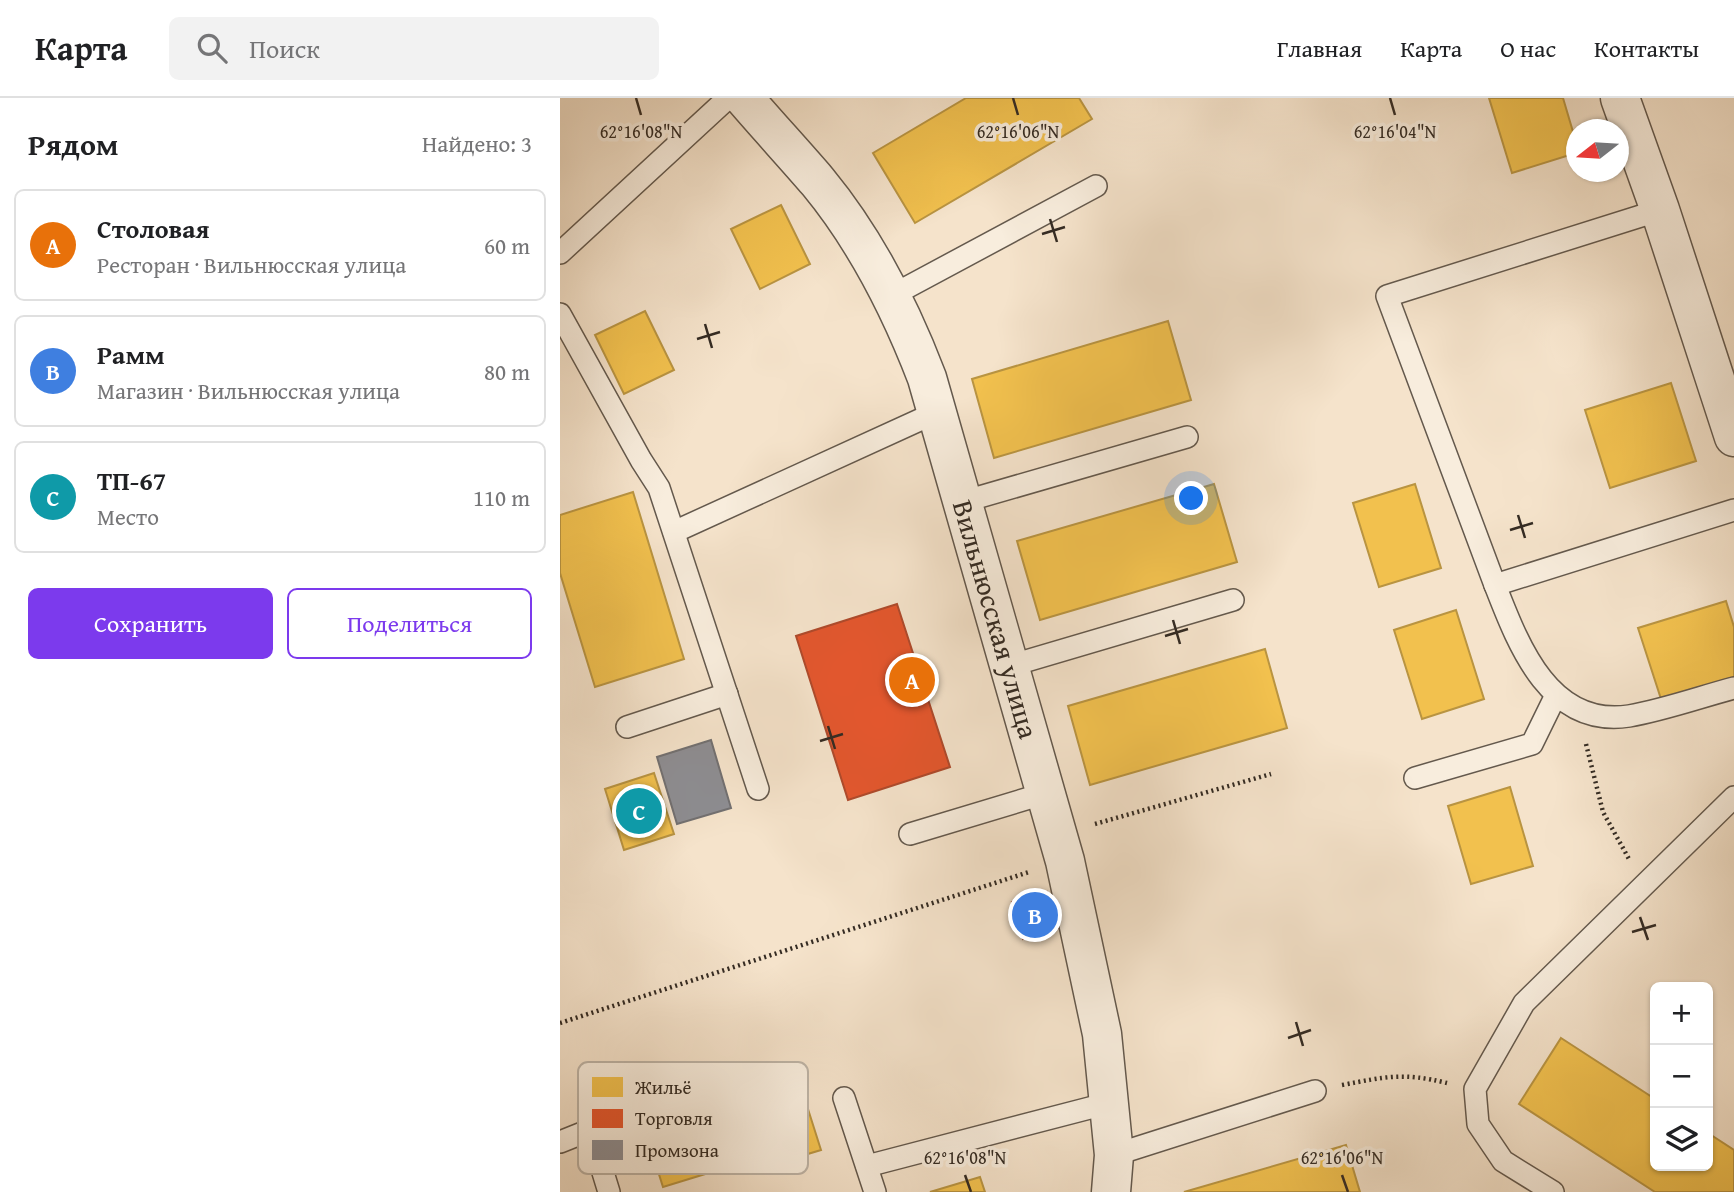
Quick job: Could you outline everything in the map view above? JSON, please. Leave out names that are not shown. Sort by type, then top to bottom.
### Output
[{"type":"street","name":"Вильнюсская улица","points":[[744,98],[820,184],[864,249],[910,333],[927,378],[1061,848],[1102,1034],[1112,1174]]},
{"type":"street","points":[[1620,98],[1660,210],[1734,437]]},
{"type":"lane","points":[[560,253],[728,98]]},
{"type":"lane","points":[[891,296],[1096,186]]},
{"type":"lane","points":[[1660,210],[1387,296],[1516,637],[1534,670],[1556,695],[1578,709],[1604,717],[1629,716],[1734,688]]},
{"type":"lane","points":[[560,314],[659,488],[758,789]]},
{"type":"lane","points":[[674,533],[937,412]]},
{"type":"lane","points":[[962,502],[1187,437]]},
{"type":"lane","points":[[1495,585],[1734,510]]},
{"type":"lane","points":[[1009,667],[1233,600]]},
{"type":"lane","points":[[627,727],[727,694]]},
{"type":"lane","points":[[1415,778],[1532,744],[1556,695]]},
{"type":"lane","points":[[910,834],[1046,793]]},
{"type":"lane","points":[[1553,1192],[1503,1161],[1478,1124],[1475,1089],[1524,1003],[1734,797]]},
{"type":"lane","points":[[1112,1174],[1315,1091]]},
{"type":"lane","points":[[844,1098],[875,1192]]},
{"type":"lane","points":[[867,1166],[1109,1103]]},
{"type":"lane","points":[[560,1142],[578,1135]]},
{"type":"lane","points":[[603,1174],[609,1192]]},
{"type":"path","points":[[1578,709],[1603,812],[1643,886]]},
{"type":"path","points":[[560,1023],[1271,774]]},
{"type":"path","points":[[1315,1091],[1394,1075],[1417,1075]]},
{"type":"building: Жильё","points":[[966,98],[1079,98],[1092,119],[915,223],[873,153]]},
{"type":"building: Жильё","points":[[1489,98],[1563,98],[1569,119],[1566,119],[1566,156],[1512,173]]},
{"type":"building: Жильё","points":[[781,205],[810,264],[760,289],[731,229]]},
{"type":"building: Жильё","points":[[645,311],[674,370],[624,394],[595,335]]},
{"type":"building: Жильё","points":[[1168,321],[1191,400],[994,458],[972,379]]},
{"type":"building: Жильё","points":[[1671,383],[1696,461],[1610,488],[1585,410]]},
{"type":"building: Жильё","points":[[1214,484],[1237,562],[1040,620],[1017,541]]},
{"type":"building: Жильё","points":[[1415,484],[1441,568],[1379,587],[1353,503]]},
{"type":"building: Жильё","points":[[633,492],[684,659],[595,687],[560,573],[560,515]]},
{"type":"building: Жильё","points":[[1726,601],[1734,627],[1734,677],[1661,699],[1638,628]]},
{"type":"building: Жильё","points":[[1456,610],[1484,699],[1422,719],[1394,630]]},
{"type":"building: Жильё","points":[[1265,649],[1287,728],[1090,785],[1068,706]]},
{"type":"building: Жильё","points":[[654,773],[674,834],[624,850],[605,789]]},
{"type":"building: Жильё","points":[[1510,787],[1533,866],[1471,884],[1448,806]]},
{"type":"building: Жильё","points":[[1561,1038],[1650,1096],[1650,1171],[1713,1171],[1713,1136],[1734,1150],[1734,1192],[1655,1192],[1519,1104]]},
{"type":"building: Жильё","points":[[808,1109],[821,1150],[808,1154]]},
{"type":"building: Жильё","points":[[1346,1145],[1360,1192],[1184,1192]]},
{"type":"building: Жильё","points":[[659,1174],[705,1174],[663,1187]]},
{"type":"building: Жильё","points":[[980,1177],[985,1192],[930,1192]]},
{"type":"building: Торговля","points":[[897,604],[950,767],[848,800],[796,636]]},
{"type":"building: Торговля","points":[[1047,892],[1058,928],[1023,939],[1012,902]]},
{"type":"building: Промзона","points":[[711,740],[731,808],[677,824],[657,757]]},
{"type":"place","name":"Столовая","points":[[912,680]]},
{"type":"place","name":"ТП-67","points":[[639,811]]},
{"type":"place","name":"Рамм","points":[[1035,915]]}]
